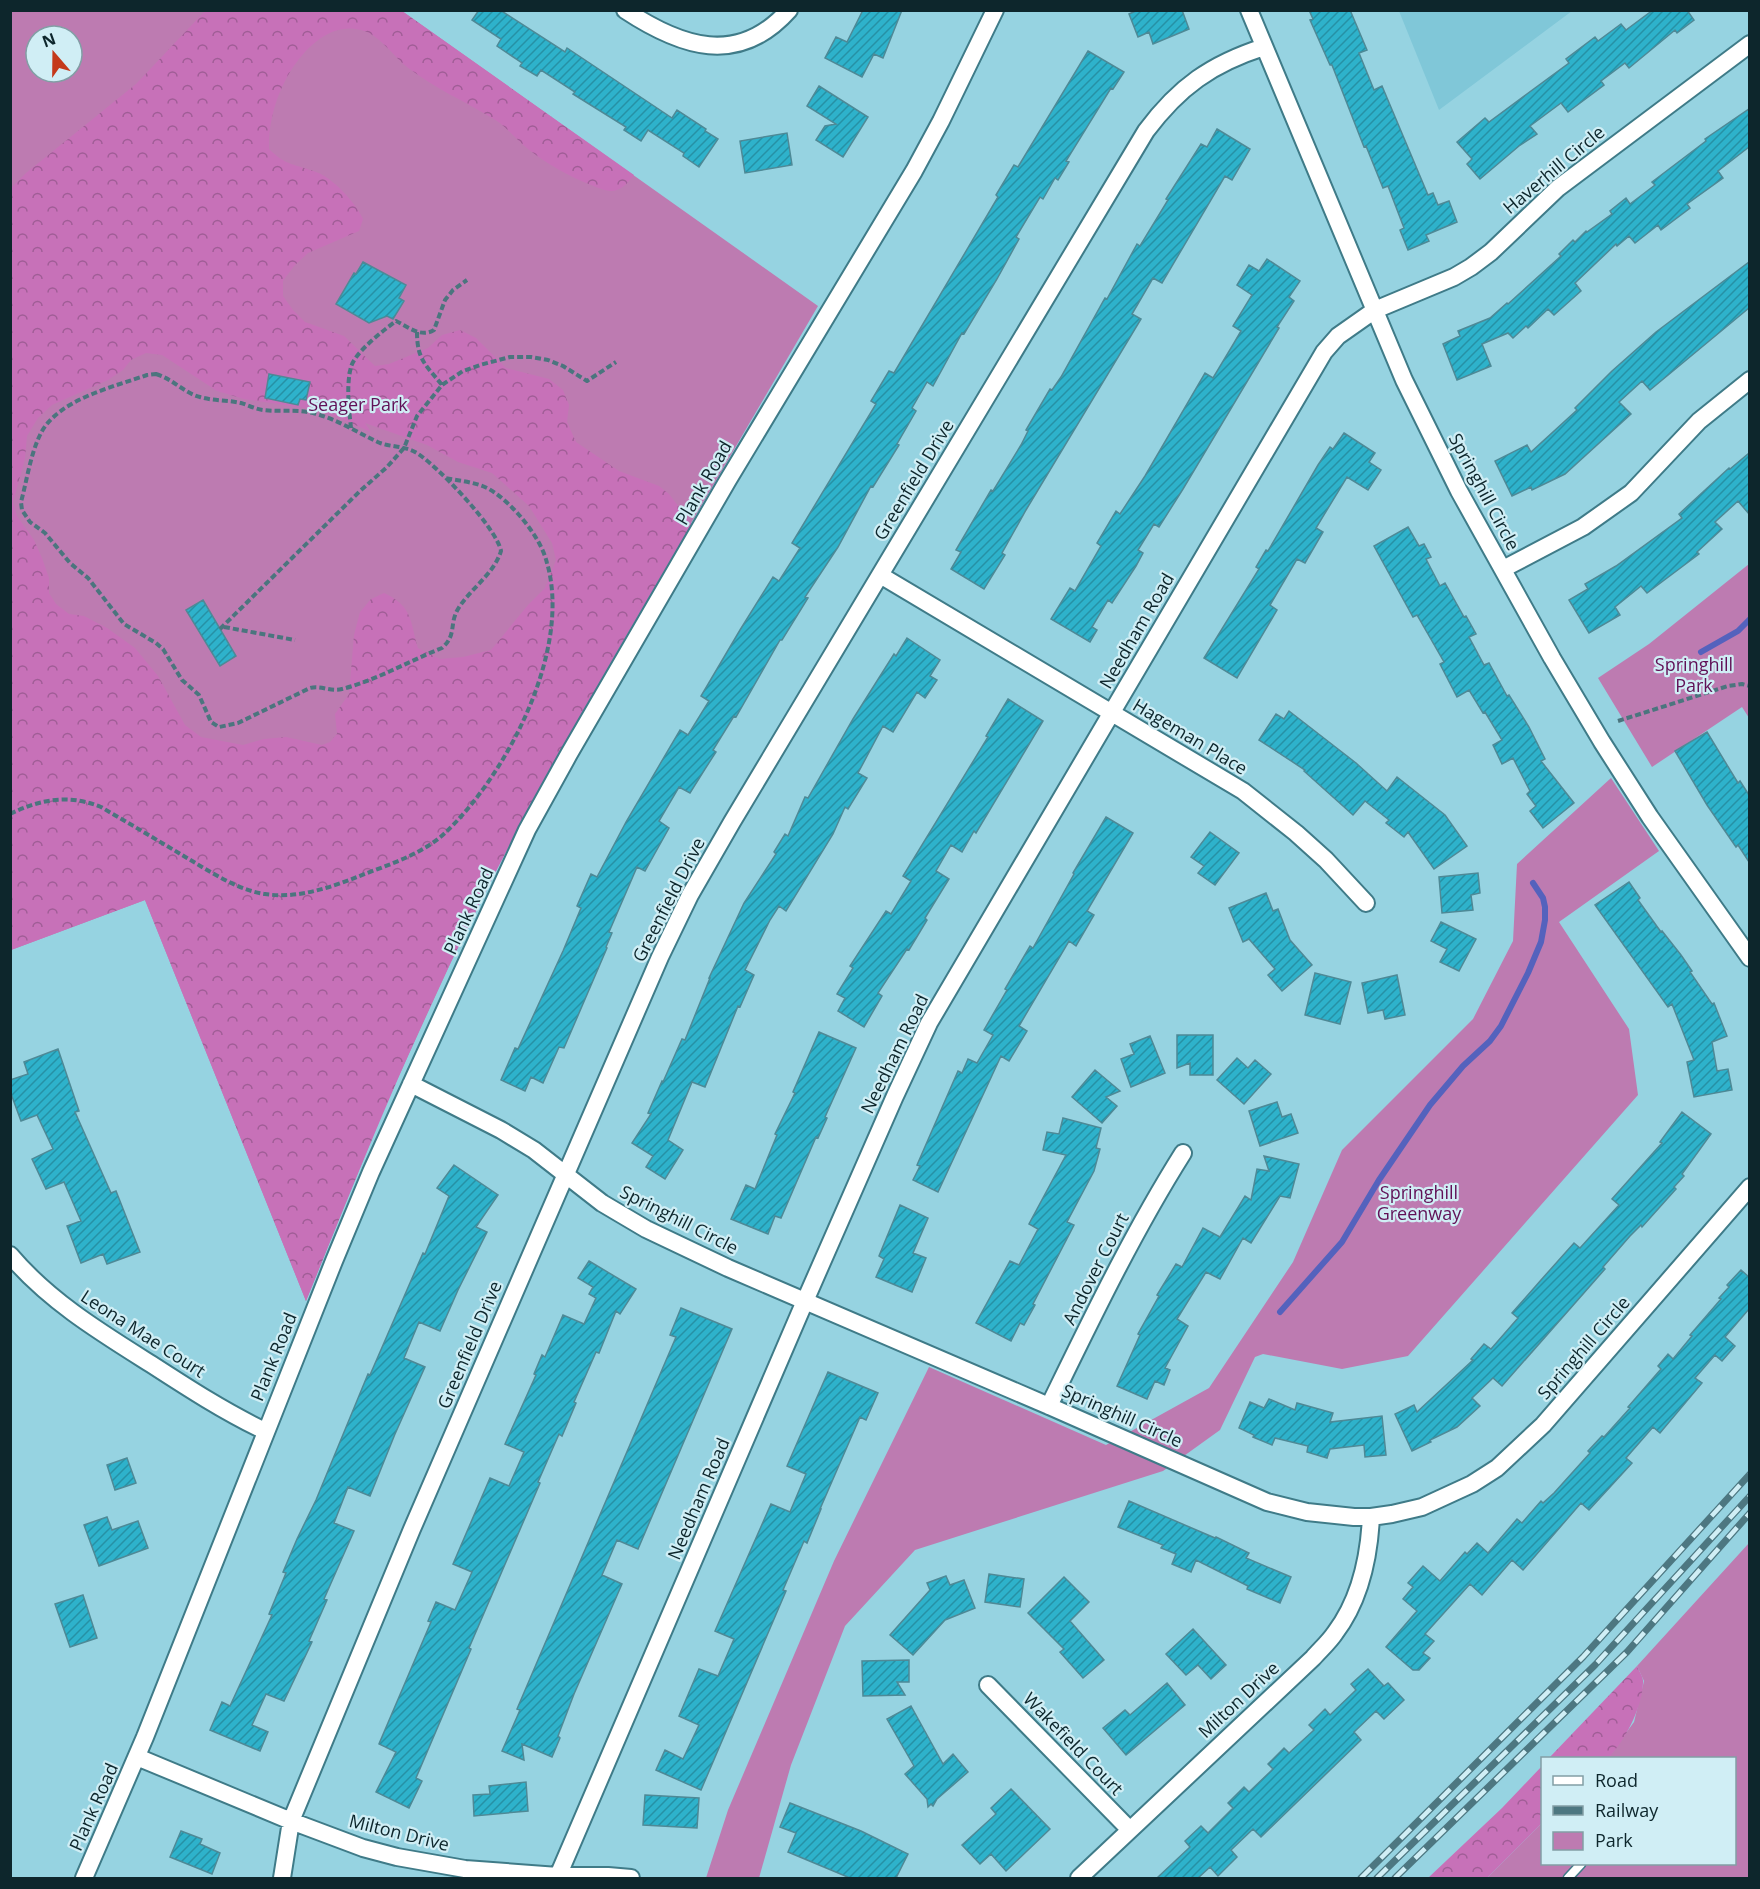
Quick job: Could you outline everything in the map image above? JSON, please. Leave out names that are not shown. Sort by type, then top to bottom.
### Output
[{"type":"street","points":[[625,10],[652,28],[699,45],[713,47],[744,42],[771,28],[789,10]]},
{"type":"street","name":"Plank Road","points":[[84,1878],[137,1757],[334,1261],[411,1084],[527,830],[728,480],[914,171],[950,104],[995,10]]},
{"type":"street","name":"Springhill Circle","points":[[1249,10],[1404,380],[1459,491],[1552,658],[1602,742],[1650,817],[1749,958]]},
{"type":"street","name":"Haverhill Circle","points":[[1375,310],[1454,277],[1471,267],[1491,252],[1558,188],[1749,44]]},
{"type":"street","name":"Greenfield Drive","points":[[282,1878],[291,1821],[412,1529],[660,957],[690,895],[1146,131],[1167,104],[1188,84],[1222,63],[1263,47]]},
{"type":"street","name":"Needham Road","points":[[558,1876],[805,1301],[929,1023],[1324,352],[1338,336],[1375,310]]},
{"type":"street","points":[[1503,568],[1608,511],[1631,493],[1699,420],[1749,380]]},
{"type":"street","name":"Hageman Place","points":[[880,575],[1243,791],[1311,846],[1366,903]]},
{"type":"street","name":"Springhill Circle","points":[[411,1084],[501,1130],[534,1150],[602,1203],[646,1229],[728,1268],[1267,1502],[1315,1513],[1371,1517],[1422,1507],[1472,1484],[1497,1468],[1543,1425],[1749,1187]]},
{"type":"street","name":"Andover Court","points":[[1049,1406],[1138,1228],[1183,1153]]},
{"type":"street","name":"Leona Mae Court","points":[[10,1255],[45,1292],[90,1326],[231,1415],[265,1431]]},
{"type":"street","name":"Milton Drive","points":[[1079,1878],[1313,1658],[1335,1634],[1358,1590],[1366,1563],[1371,1517]]},
{"type":"street","name":"Wakefield Court","points":[[988,1684],[1130,1830]]},
{"type":"street","name":"Milton Drive","points":[[137,1757],[291,1821],[363,1848],[397,1857],[465,1869],[558,1876],[632,1878]]},
{"type":"lane","points":[[1568,1878],[1579,1865]]},
{"type":"path","points":[[351,428],[349,402],[351,365],[363,349],[396,321],[417,332],[426,334],[434,330],[445,300],[453,290],[467,280]]},
{"type":"path","points":[[417,332],[419,356],[442,385]]},
{"type":"path","points":[[294,640],[221,628],[387,467],[404,448],[417,416],[442,385],[472,368],[510,357],[548,360],[563,366],[587,381],[616,362]]},
{"type":"path","points":[[147,375],[165,376],[193,395],[202,398],[242,403],[263,410],[290,409],[315,413],[382,444],[404,448],[415,452],[445,478],[486,522],[497,539],[501,551],[495,564],[456,612],[453,633],[448,643],[442,648],[390,671],[344,688],[335,690],[310,688],[246,719],[226,726],[219,727],[211,722],[199,695],[182,680],[163,650],[156,643],[124,624],[96,586],[70,563],[45,533],[30,522],[22,510],[21,502],[35,447],[41,433],[54,415],[81,398],[147,375]]},
{"type":"path","points":[[10,814],[38,802],[55,799],[86,801],[101,807],[222,878],[246,889],[265,894],[309,893],[336,886],[416,853],[434,842],[446,832],[482,790],[521,725],[537,691],[547,655],[552,609],[552,581],[547,560],[526,524],[500,497],[488,489],[474,483],[445,478]]},
{"type":"path","points":[[1618,721],[1728,686],[1742,684],[1749,686]]},
{"type":"shaded area","points":[[1399,11],[1572,11],[1439,110]]},
{"type":"green space","name":"Seager Park","points":[[11,11],[402,11],[818,306],[590,696],[510,842],[451,962],[386,1104],[306,1301],[145,900],[11,950]]},
{"type":"green space","points":[[205,11],[402,11],[634,175],[627,184],[610,191],[566,174],[528,149],[497,121],[418,75],[374,36],[352,28],[326,35],[312,45],[292,68],[276,101],[269,137],[269,149],[275,155],[286,162],[329,179],[349,198],[363,219],[359,231],[308,253],[283,281],[283,296],[305,322],[344,336],[375,366],[389,364],[428,348],[442,335],[460,330],[476,338],[506,368],[549,379],[563,390],[569,405],[567,422],[576,442],[619,471],[659,486],[669,494],[692,524],[567,740],[507,850],[451,962],[394,1088],[306,1301],[145,900],[11,950],[11,188],[26,173],[136,84]],"holes":[[[146,353],[162,355],[217,391],[244,399],[312,409],[371,432],[365,423],[427,445],[458,462],[492,473],[529,506],[552,543],[556,560],[545,588],[491,650],[463,657],[440,659],[418,648],[405,609],[384,593],[371,599],[360,612],[354,635],[349,694],[335,714],[337,734],[330,742],[322,745],[286,737],[264,739],[243,745],[201,737],[185,725],[158,676],[135,648],[107,628],[84,616],[69,614],[56,604],[49,593],[49,578],[42,558],[34,540],[17,516],[13,502],[25,459],[27,436],[38,418],[52,405],[108,380],[123,370],[131,360]]]},
{"type":"green space","name":"Springhill Park","points":[[1749,564],[1749,718],[1742,707],[1652,767],[1598,678],[1649,644]]},
{"type":"green space","name":"Springhill Greenway","points":[[1611,778],[1659,851],[1559,922],[1629,1029],[1638,1095],[1408,1356],[1342,1369],[1263,1354],[1255,1357],[1220,1430],[1163,1471],[915,1550],[845,1626],[791,1765],[759,1878],[706,1878],[728,1810],[834,1561],[929,1367],[1106,1445],[1209,1388],[1293,1262],[1342,1150],[1473,1019],[1513,941],[1517,864]]},
{"type":"green space","points":[[1749,1543],[1749,1878],[1487,1878],[1541,1824],[1541,1865],[1736,1865],[1736,1757],[1609,1757],[1634,1722],[1644,1681],[1637,1666]]},
{"type":"green space","points":[[1637,1666],[1643,1681],[1640,1703],[1626,1733],[1609,1757],[1550,1757]]},
{"type":"green space","points":[[1541,1767],[1541,1824],[1487,1878],[1428,1878],[1502,1808]]},
{"type":"building","points":[[479,10],[500,10],[565,52],[567,48],[672,118],[677,110],[718,139],[699,167],[683,156],[684,153],[648,130],[641,141],[624,130],[626,127],[573,94],[575,92],[541,70],[537,76],[520,66],[522,63],[497,46],[501,39],[472,20]]},
{"type":"building","points":[[863,10],[902,10],[883,58],[874,54],[862,77],[825,58],[836,37],[847,42]]},
{"type":"building","points":[[1138,10],[1182,10],[1189,29],[1153,44],[1149,32],[1138,37],[1129,14]]},
{"type":"building","points":[[1309,10],[1350,10],[1367,50],[1359,53],[1374,90],[1382,86],[1428,195],[1433,193],[1438,205],[1449,201],[1457,222],[1426,235],[1429,241],[1408,250],[1400,230],[1404,228],[1388,186],[1383,188],[1366,146],[1364,147],[1332,65],[1310,20],[1313,19]]},
{"type":"building","points":[[1653,10],[1687,10],[1694,20],[1677,33],[1675,30],[1629,68],[1625,63],[1601,81],[1604,85],[1568,112],[1561,103],[1530,126],[1537,134],[1480,179],[1467,164],[1472,159],[1457,142],[1485,118],[1489,122],[1569,63],[1566,59],[1595,37],[1598,41],[1621,24],[1626,30]]},
{"type":"building","points":[[1088,51],[1124,72],[1113,89],[1111,88],[1066,161],[1069,162],[1058,180],[1055,178],[1043,199],[1040,197],[1016,237],[1019,239],[997,279],[964,334],[962,333],[933,386],[927,382],[912,408],[916,411],[897,444],[899,445],[873,487],[871,486],[838,547],[805,597],[808,598],[780,640],[736,717],[734,716],[713,750],[716,752],[690,793],[679,787],[659,821],[669,828],[645,871],[637,867],[609,932],[612,933],[607,948],[564,1048],[559,1047],[543,1083],[531,1077],[525,1091],[501,1080],[515,1048],[518,1049],[563,951],[581,908],[577,906],[591,874],[597,877],[680,730],[688,735],[709,701],[701,696],[773,577],[779,581],[800,548],[792,543],[876,404],[871,401],[889,371],[894,373],[998,197],[996,195],[1014,165],[1018,167]]},
{"type":"building","points":[[819,86],[868,117],[843,157],[816,140],[825,126],[836,124],[807,106]]},
{"type":"building","points":[[1749,109],[1749,147],[1718,171],[1723,178],[1687,204],[1690,208],[1661,230],[1658,225],[1635,243],[1629,236],[1617,246],[1616,244],[1575,283],[1581,291],[1554,315],[1548,309],[1528,328],[1526,326],[1513,338],[1508,333],[1482,344],[1491,366],[1457,380],[1443,344],[1460,336],[1458,331],[1490,318],[1561,256],[1559,254],[1573,240],[1575,242],[1586,231],[1612,214],[1610,211],[1626,198],[1630,204],[1655,185],[1652,182],[1706,141],[1705,139]]},
{"type":"building","points":[[1217,129],[1250,149],[1232,180],[1225,176],[1162,283],[1153,278],[1132,314],[1141,319],[1026,510],[1002,553],[1005,555],[984,589],[951,569],[961,552],[956,550],[991,490],[993,491],[1021,445],[1028,431],[1026,430],[1050,389],[1052,390],[1061,377],[1137,244],[1140,246],[1168,200],[1166,199],[1201,144],[1207,147]]},
{"type":"building","points":[[787,133],[792,165],[745,173],[740,141]]},
{"type":"building","points":[[1267,259],[1300,281],[1289,297],[1294,301],[1183,489],[1159,527],[1154,524],[1138,550],[1143,553],[1136,566],[1112,603],[1108,600],[1092,627],[1097,630],[1090,642],[1051,619],[1070,588],[1075,591],[1101,546],[1097,543],[1116,511],[1120,514],[1145,476],[1205,373],[1213,378],[1241,331],[1233,326],[1252,295],[1237,285],[1249,265],[1259,271]]},
{"type":"building","points":[[363,262],[406,285],[399,298],[404,301],[393,319],[387,316],[369,323],[336,304]]},
{"type":"building","points":[[1749,262],[1749,308],[1650,390],[1642,381],[1619,402],[1631,414],[1565,474],[1532,490],[1531,487],[1512,496],[1495,461],[1527,445],[1531,452],[1577,410],[1575,408],[1612,371],[1656,332]]},
{"type":"building","points":[[269,374],[310,382],[306,400],[300,399],[298,405],[265,398]]},
{"type":"building","points":[[1344,433],[1375,453],[1369,462],[1381,470],[1368,490],[1347,477],[1316,528],[1323,532],[1305,563],[1297,559],[1270,605],[1277,610],[1237,678],[1204,658],[1259,569],[1256,567],[1266,550],[1268,551],[1318,465],[1330,447],[1333,449]]},
{"type":"building","points":[[1749,453],[1749,514],[1738,501],[1715,522],[1722,529],[1697,552],[1699,554],[1647,593],[1641,586],[1615,607],[1620,615],[1589,633],[1569,600],[1588,589],[1585,584],[1616,566],[1682,518],[1679,514],[1729,468]]},
{"type":"building","points":[[1408,527],[1419,546],[1424,544],[1431,557],[1426,559],[1440,586],[1445,583],[1464,617],[1466,616],[1476,634],[1469,637],[1484,665],[1489,663],[1507,696],[1509,695],[1529,727],[1545,759],[1541,761],[1574,803],[1543,828],[1530,811],[1536,806],[1527,794],[1530,791],[1513,758],[1502,764],[1493,745],[1502,740],[1469,690],[1457,697],[1440,664],[1444,662],[1417,615],[1413,617],[1374,546]]},
{"type":"building","points":[[203,600],[236,656],[220,666],[186,610]]},
{"type":"building","points":[[907,638],[940,660],[930,676],[937,680],[925,698],[917,692],[893,732],[883,726],[858,773],[867,778],[848,809],[845,807],[833,834],[786,911],[779,906],[770,920],[745,970],[754,975],[740,1007],[738,1006],[705,1087],[692,1082],[668,1140],[683,1150],[665,1179],[646,1167],[653,1156],[632,1143],[651,1114],[648,1113],[662,1081],[682,1039],[685,1040],[709,978],[744,903],[776,854],[774,852],[785,834],[788,836],[805,797],[808,798],[853,719],[894,654],[896,656]]},
{"type":"building","points":[[1008,699],[1043,721],[976,833],[974,831],[962,852],[951,845],[936,871],[949,879],[909,950],[907,949],[878,993],[882,996],[864,1027],[838,1011],[845,998],[837,994],[853,968],[850,966],[886,911],[891,914],[911,881],[903,876],[988,737],[986,736]]},
{"type":"building","points":[[1289,711],[1356,763],[1387,791],[1397,777],[1445,815],[1467,846],[1434,869],[1408,832],[1404,837],[1386,823],[1389,820],[1365,801],[1353,815],[1305,770],[1259,740],[1276,714],[1284,719]]},
{"type":"building","points":[[1707,732],[1738,783],[1740,781],[1749,795],[1749,862],[1707,805],[1675,751]]},
{"type":"building","points":[[1106,817],[1133,833],[1087,911],[1094,915],[1076,946],[1069,941],[1019,1026],[1027,1031],[1009,1061],[1001,1056],[938,1192],[913,1180],[920,1166],[917,1165],[958,1071],[962,1073],[968,1059],[977,1063],[993,1035],[984,1030],[1007,990],[1005,989],[1030,946],[1033,948]]},
{"type":"building","points":[[1210,832],[1239,853],[1215,885],[1198,873],[1204,866],[1191,857]]},
{"type":"building","points":[[1478,873],[1480,893],[1471,895],[1473,910],[1442,913],[1439,877]]},
{"type":"building","points":[[1629,882],[1640,898],[1638,900],[1681,955],[1712,1004],[1714,1003],[1727,1036],[1712,1042],[1717,1071],[1728,1069],[1732,1090],[1694,1097],[1687,1062],[1694,1060],[1672,1004],[1668,1007],[1595,905]]},
{"type":"building","points":[[1266,893],[1273,911],[1278,909],[1290,940],[1312,965],[1282,991],[1268,975],[1275,969],[1249,939],[1243,942],[1229,908]]},
{"type":"building","points":[[1441,922],[1476,939],[1459,971],[1440,962],[1447,949],[1431,941]]},
{"type":"building","points":[[1315,973],[1351,982],[1340,1024],[1305,1015]]},
{"type":"building","points":[[1397,975],[1405,1015],[1385,1019],[1383,1010],[1368,1013],[1362,983]]},
{"type":"building","points":[[819,1032],[856,1048],[781,1218],[775,1216],[768,1234],[731,1219],[746,1185],[755,1189],[777,1135],[775,1134],[795,1093],[793,1092]]},
{"type":"building","points":[[1177,1035],[1213,1035],[1213,1075],[1190,1075],[1190,1063],[1177,1068]]},
{"type":"building","points":[[1150,1036],[1165,1073],[1131,1087],[1121,1059],[1134,1054],[1130,1044]]},
{"type":"building","points":[[58,1049],[79,1111],[75,1112],[111,1193],[116,1191],[140,1252],[107,1264],[103,1254],[81,1263],[67,1226],[81,1221],[64,1182],[46,1189],[32,1159],[53,1149],[37,1115],[21,1121],[10,1091],[10,1080],[28,1074],[24,1062]]},
{"type":"building","points":[[1237,1058],[1248,1068],[1255,1060],[1271,1074],[1244,1104],[1217,1080]]},
{"type":"building","points":[[1095,1070],[1120,1091],[1106,1097],[1117,1106],[1102,1123],[1072,1097]]},
{"type":"building","points":[[1277,1102],[1282,1117],[1291,1114],[1298,1133],[1260,1146],[1249,1111]]},
{"type":"building","points":[[1682,1112],[1711,1134],[1682,1174],[1684,1176],[1674,1187],[1676,1189],[1642,1227],[1641,1225],[1630,1236],[1603,1267],[1605,1269],[1502,1386],[1493,1378],[1472,1398],[1480,1406],[1457,1427],[1412,1451],[1395,1414],[1414,1405],[1417,1412],[1473,1360],[1471,1359],[1484,1344],[1491,1349],[1518,1318],[1512,1313],[1541,1280],[1574,1243],[1580,1248],[1619,1205],[1612,1199],[1662,1143],[1660,1142]]},
{"type":"building","points":[[1063,1118],[1101,1128],[1096,1148],[1100,1149],[1094,1171],[1067,1222],[1074,1225],[1033,1304],[1035,1305],[1024,1325],[1020,1323],[1011,1341],[976,1323],[1010,1261],[1019,1265],[1038,1229],[1029,1224],[1066,1155],[1043,1150],[1047,1132],[1059,1134]]},
{"type":"building","points":[[1264,1156],[1299,1164],[1290,1198],[1280,1196],[1251,1243],[1243,1238],[1220,1279],[1206,1272],[1177,1319],[1188,1326],[1165,1368],[1170,1370],[1164,1385],[1155,1381],[1147,1399],[1117,1386],[1140,1335],[1138,1334],[1159,1296],[1157,1295],[1176,1264],[1182,1267],[1203,1228],[1220,1237],[1245,1196],[1251,1200],[1257,1169],[1269,1171]]},
{"type":"building","points":[[454,1165],[498,1195],[476,1227],[487,1232],[440,1331],[419,1322],[404,1358],[425,1367],[370,1496],[348,1487],[334,1523],[354,1531],[324,1599],[327,1600],[309,1641],[312,1642],[284,1701],[266,1694],[252,1725],[268,1732],[260,1751],[210,1730],[222,1702],[230,1706],[272,1615],[269,1614],[286,1573],[283,1572],[316,1500],[368,1374],[370,1375],[449,1196],[437,1188]]},
{"type":"building","points":[[900,1205],[928,1218],[913,1253],[926,1258],[912,1292],[876,1277],[884,1259],[879,1256]]},
{"type":"building","points":[[589,1261],[636,1289],[620,1314],[616,1311],[599,1353],[596,1352],[574,1402],[576,1403],[562,1436],[559,1434],[538,1482],[540,1483],[416,1778],[422,1781],[409,1808],[376,1792],[396,1752],[379,1744],[431,1622],[428,1621],[436,1602],[455,1610],[472,1572],[453,1564],[490,1478],[509,1486],[524,1452],[505,1444],[536,1375],[534,1374],[542,1355],[545,1357],[563,1315],[584,1324],[596,1298],[589,1294],[593,1287],[578,1278]]},
{"type":"building","points":[[1741,1270],[1749,1277],[1749,1309],[1725,1337],[1735,1346],[1722,1361],[1715,1355],[1695,1378],[1702,1383],[1660,1433],[1653,1427],[1626,1458],[1632,1463],[1589,1510],[1581,1503],[1523,1570],[1512,1560],[1482,1595],[1470,1584],[1425,1634],[1434,1641],[1423,1653],[1430,1658],[1419,1670],[1413,1670],[1386,1647],[1417,1611],[1403,1599],[1413,1587],[1408,1583],[1423,1566],[1440,1581],[1465,1552],[1467,1554],[1477,1543],[1488,1553],[1517,1519],[1522,1523],[1541,1501],[1543,1503],[1554,1493],[1590,1453],[1588,1451],[1630,1408],[1628,1407],[1661,1369],[1658,1366],[1668,1354],[1673,1359],[1721,1299],[1719,1298],[1729,1287],[1727,1285]]},
{"type":"building","points":[[681,1308],[732,1329],[638,1549],[617,1540],[602,1575],[622,1584],[574,1694],[552,1757],[522,1744],[524,1760],[502,1751],[520,1710],[517,1709],[676,1337],[670,1335]]},
{"type":"building","points":[[828,1372],[878,1393],[866,1420],[860,1417],[807,1543],[804,1541],[783,1590],[786,1591],[701,1790],[656,1770],[665,1750],[683,1759],[699,1725],[679,1716],[699,1669],[718,1676],[734,1639],[715,1631],[771,1504],[790,1512],[806,1474],[787,1466]]},
{"type":"building","points":[[1269,1399],[1295,1410],[1297,1403],[1333,1413],[1330,1422],[1382,1416],[1386,1455],[1365,1457],[1364,1445],[1330,1449],[1327,1458],[1307,1452],[1308,1446],[1275,1438],[1272,1445],[1239,1428],[1250,1402],[1264,1408]]},
{"type":"building","points":[[127,1458],[136,1483],[115,1490],[107,1465]]},
{"type":"building","points":[[1129,1501],[1216,1537],[1249,1553],[1246,1558],[1291,1577],[1280,1603],[1247,1589],[1248,1586],[1196,1560],[1191,1572],[1172,1564],[1176,1554],[1161,1548],[1163,1545],[1118,1527]]},
{"type":"building","points":[[107,1517],[112,1530],[138,1521],[148,1548],[99,1566],[84,1525]]},
{"type":"building","points":[[989,1574],[1024,1579],[1020,1607],[985,1602]]},
{"type":"building","points":[[946,1576],[950,1585],[964,1580],[975,1608],[945,1620],[913,1655],[890,1635],[930,1590],[927,1583]]},
{"type":"building","points":[[1064,1577],[1089,1602],[1070,1621],[1104,1660],[1083,1678],[1060,1652],[1064,1649],[1028,1613]]},
{"type":"building","points":[[83,1595],[97,1638],[70,1647],[55,1604]]},
{"type":"building","points":[[1193,1629],[1226,1665],[1211,1679],[1198,1665],[1186,1675],[1166,1654]]},
{"type":"building","points":[[909,1660],[909,1682],[897,1682],[905,1695],[863,1696],[862,1661]]},
{"type":"building","points":[[1368,1669],[1384,1686],[1388,1683],[1404,1700],[1384,1719],[1376,1711],[1354,1732],[1361,1740],[1261,1837],[1253,1829],[1231,1850],[1237,1857],[1218,1876],[1210,1867],[1198,1878],[1157,1878],[1190,1847],[1185,1841],[1201,1826],[1208,1833],[1233,1808],[1228,1803],[1244,1787],[1249,1792],[1273,1769],[1268,1764],[1284,1748],[1289,1753],[1314,1730],[1309,1725],[1325,1709],[1330,1715],[1356,1690],[1351,1684]]},
{"type":"building","points":[[1167,1683],[1185,1705],[1126,1755],[1103,1728],[1125,1710],[1130,1715]]},
{"type":"building","points":[[911,1706],[943,1764],[953,1754],[968,1772],[937,1799],[933,1806],[931,1804],[928,1807],[927,1799],[905,1774],[914,1766],[887,1719]]},
{"type":"building","points":[[526,1782],[528,1811],[474,1816],[473,1795],[490,1794],[489,1786]]},
{"type":"building","points":[[1011,1789],[1050,1829],[1006,1871],[991,1854],[980,1864],[962,1845],[996,1814],[991,1808]]},
{"type":"building","points":[[645,1795],[699,1798],[697,1828],[643,1825]]},
{"type":"building","points":[[790,1803],[861,1831],[908,1854],[896,1878],[850,1878],[788,1852],[796,1833],[780,1827]]},
{"type":"building","points":[[181,1831],[202,1839],[200,1844],[220,1853],[212,1874],[170,1857]]},
{"type":"waterway","points":[[1701,652],[1738,631],[1750,619]]},
{"type":"waterway","points":[[1280,1312],[1342,1242],[1379,1180],[1430,1105],[1463,1066],[1490,1041],[1501,1026],[1541,942],[1545,907],[1543,898],[1533,883]]},
{"type":"railway","points":[[1361,1878],[1583,1657],[1750,1474]]},
{"type":"railway","points":[[1377,1878],[1595,1665],[1750,1496]]},
{"type":"railway","points":[[1395,1878],[1627,1652],[1750,1513]]}]
